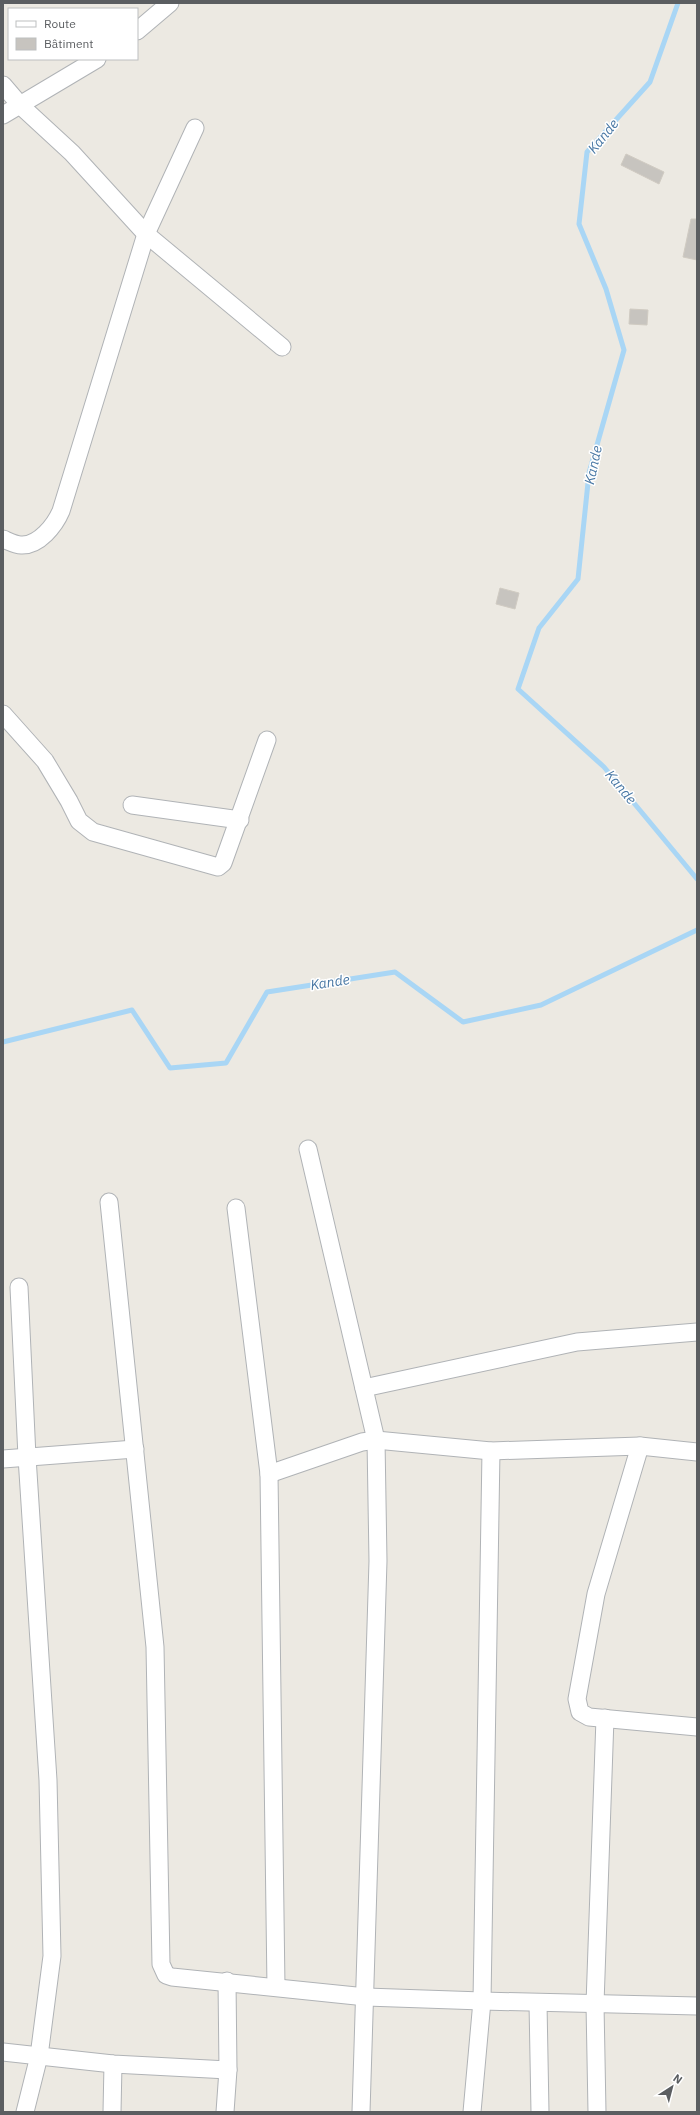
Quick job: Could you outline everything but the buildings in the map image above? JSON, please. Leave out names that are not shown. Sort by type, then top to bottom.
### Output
[{"type":"street","points":[[138,30],[170,3]]},
{"type":"street","points":[[3,115],[21,106],[95,60]]},
{"type":"street","points":[[3,85],[21,106],[72,153],[146,234],[282,347]]},
{"type":"street","points":[[3,540],[22,545],[42,538],[58,517],[146,234],[195,128]]},
{"type":"street","points":[[3,714],[45,761],[69,800],[79,821],[93,832],[218,867],[223,863],[240,820],[267,740]]},
{"type":"street","points":[[132,805],[240,820]]},
{"type":"street","points":[[308,1149],[376,1440],[378,1561],[366,1997],[361,2112]]},
{"type":"street","points":[[109,1202],[155,1647],[161,1964],[166,1974],[172,1977],[226,1981],[366,1997],[538,2003],[697,2006]]},
{"type":"street","points":[[236,1208],[269,1474],[276,1987]]},
{"type":"street","points":[[19,1287],[27,1457],[48,1780],[52,1956],[39,2056],[25,2112]]},
{"type":"street","points":[[364,1388],[576,1342],[697,1332]]},
{"type":"street","points":[[269,1474],[362,1442],[376,1440],[491,1451],[640,1446],[697,1452]]},
{"type":"street","points":[[640,1446],[596,1594],[577,1699],[580,1712],[589,1717],[697,1727]]},
{"type":"street","points":[[3,1459],[135,1449]]},
{"type":"street","points":[[472,2112],[482,2001],[491,1451]]},
{"type":"street","points":[[597,2112],[595,2004],[605,1718]]},
{"type":"street","points":[[225,2112],[228,2070],[226,1981]]},
{"type":"street","points":[[538,2003],[540,2112]]},
{"type":"street","points":[[3,2052],[113,2064],[228,2070]]},
{"type":"street","points":[[112,2112],[113,2064]]},
{"type":"waterway","name":"Kande","points":[[678,3],[650,82],[587,152],[579,224],[606,289],[624,350],[589,473],[578,579],[539,628],[518,689],[604,767],[697,879]]},
{"type":"waterway","name":"Kande","points":[[3,1042],[132,1010],[170,1068],[226,1063],[267,992],[395,972],[463,1022],[541,1005],[697,930]]}]
